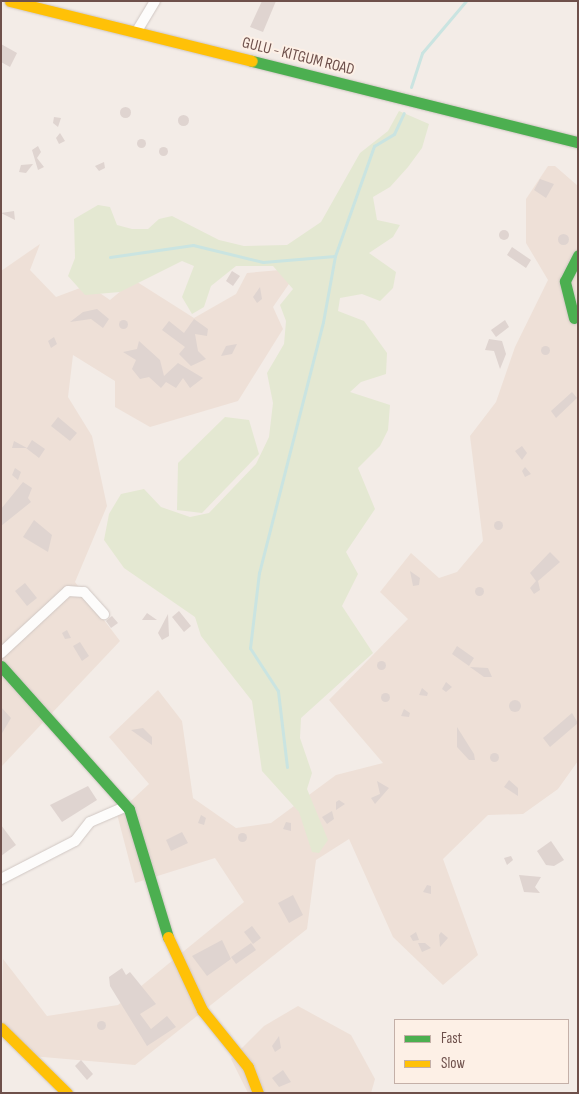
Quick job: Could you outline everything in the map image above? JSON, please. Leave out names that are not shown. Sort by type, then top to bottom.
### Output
[{"type":"street","name":"GULU - KITGUM ROAD","points":[[10,1],[578,142]]},
{"type":"street","points":[[137,32],[155,1]]},
{"type":"street","points":[[574,318],[565,281],[578,255]]},
{"type":"street","points":[[1,653],[68,591],[84,592],[104,614]]},
{"type":"street","points":[[1,666],[126,806],[157,892],[167,936],[202,1010],[248,1067],[258,1093]]},
{"type":"street","points":[[1,878],[75,841],[90,822],[126,806]]},
{"type":"street","points":[[1,1028],[67,1093]]},
{"type":"shaded area","points":[[548,166],[555,166],[578,186],[578,761],[558,789],[523,814],[488,815],[443,859],[478,955],[443,985],[393,937],[349,839],[316,860],[307,929],[135,1065],[20,1055],[1,1033],[3,959],[47,1016],[118,1005],[244,902],[215,858],[135,883],[117,814],[149,784],[109,737],[158,690],[182,721],[193,798],[236,828],[271,823],[336,775],[383,763],[329,700],[408,619],[380,592],[411,553],[439,578],[457,572],[483,541],[470,436],[496,402],[515,347],[548,280],[526,243],[526,199]]},
{"type":"shaded area","points":[[40,244],[30,270],[56,297],[88,285],[110,300],[134,280],[194,318],[236,294],[247,273],[280,270],[293,278],[273,307],[283,329],[238,401],[150,427],[115,407],[115,381],[73,355],[68,397],[92,436],[107,506],[75,582],[120,641],[1,767],[1,271]]},
{"type":"shaded area","points":[[298,1006],[351,1035],[375,1079],[371,1093],[248,1093],[231,1059],[264,1026]]},
{"type":"green space","points":[[399,111],[429,124],[422,148],[408,167],[390,187],[373,197],[377,220],[400,225],[393,237],[369,253],[396,272],[393,288],[380,301],[362,294],[340,298],[338,311],[364,321],[387,353],[386,374],[361,382],[350,392],[390,405],[388,430],[380,446],[358,468],[375,509],[346,552],[358,574],[342,606],[373,653],[301,718],[300,738],[312,773],[307,789],[328,840],[319,853],[312,852],[299,812],[262,771],[252,701],[201,636],[195,617],[124,568],[104,540],[109,514],[121,494],[144,489],[161,507],[190,517],[209,513],[256,464],[269,437],[273,403],[267,373],[284,344],[286,321],[280,305],[293,289],[273,266],[236,266],[211,286],[204,307],[192,314],[182,297],[194,266],[182,261],[120,292],[85,295],[68,276],[75,258],[74,219],[98,205],[110,207],[117,225],[132,229],[148,229],[159,219],[172,216],[219,240],[244,246],[287,245],[321,222],[360,153],[388,131]]},
{"type":"green space","points":[[225,417],[249,420],[259,454],[202,513],[177,510],[178,463]]},
{"type":"building","points":[[262,1],[276,1],[263,32],[250,27]]},
{"type":"building","points":[[1,44],[17,53],[10,67],[1,62]]},
{"type":"building","points":[[123,107],[127,107],[130,112],[129,116],[123,117],[120,114],[120,110]]},
{"type":"building","points":[[181,115],[185,115],[188,120],[187,124],[181,125],[178,122],[178,118]]},
{"type":"building","points":[[54,117],[61,118],[58,127],[53,123]]},
{"type":"building","points":[[60,133],[65,141],[59,144],[56,138]]},
{"type":"building","points":[[141,139],[145,143],[141,147],[137,143]]},
{"type":"building","points":[[38,146],[41,152],[37,158],[44,167],[38,170],[32,150]]},
{"type":"building","points":[[163,146],[168,151],[163,156],[158,151]]},
{"type":"building","points":[[104,162],[105,168],[99,171],[95,166]]},
{"type":"building","points":[[33,164],[26,173],[19,172],[21,165]]},
{"type":"building","points":[[540,179],[554,184],[546,198],[534,190]]},
{"type":"building","points":[[14,211],[15,220],[1,213]]},
{"type":"building","points":[[502,230],[506,230],[509,235],[508,239],[502,240],[499,237],[499,233]]},
{"type":"building","points":[[561,234],[565,234],[568,239],[567,243],[561,244],[558,241],[558,237]]},
{"type":"building","points":[[512,247],[531,260],[526,268],[507,255]]},
{"type":"building","points":[[232,271],[240,276],[233,286],[226,281]]},
{"type":"building","points":[[260,287],[262,299],[257,303],[253,297]]},
{"type":"building","points":[[97,309],[109,319],[103,328],[91,319],[70,322],[83,312]]},
{"type":"building","points":[[194,319],[208,329],[207,336],[195,334],[198,351],[206,359],[191,366],[179,354],[185,347],[162,330],[169,321],[184,333]]},
{"type":"building","points":[[123,320],[127,324],[123,328],[119,324]]},
{"type":"building","points":[[505,320],[509,327],[496,337],[491,330]]},
{"type":"building","points":[[54,337],[57,344],[51,348],[48,341]]},
{"type":"building","points":[[489,339],[502,341],[506,354],[500,369],[494,351],[485,350]]},
{"type":"building","points":[[139,341],[160,360],[164,376],[178,363],[203,378],[190,388],[183,378],[176,388],[166,382],[161,388],[149,377],[140,379],[132,369],[136,360],[123,352],[137,349]]},
{"type":"building","points":[[237,344],[232,354],[221,356],[226,346]]},
{"type":"building","points":[[545,345],[550,350],[545,355],[540,350]]},
{"type":"building","points":[[572,392],[577,398],[556,418],[551,411]]},
{"type":"building","points":[[58,417],[77,433],[70,441],[51,426]]},
{"type":"building","points":[[32,440],[45,449],[39,458],[26,448],[12,448],[14,441],[27,448]]},
{"type":"building","points":[[522,446],[527,453],[522,460],[515,451]]},
{"type":"building","points":[[525,467],[531,474],[525,477],[522,471]]},
{"type":"building","points":[[15,468],[21,472],[18,480],[12,475]]},
{"type":"building","points":[[23,482],[32,488],[28,498],[31,502],[1,526],[1,509]]},
{"type":"building","points":[[34,520],[52,535],[48,552],[23,537]]},
{"type":"building","points":[[498,520],[503,525],[498,530],[493,525]]},
{"type":"building","points":[[550,552],[560,562],[538,581],[540,590],[534,594],[530,588],[536,581],[530,573]]},
{"type":"building","points":[[410,571],[420,578],[419,585],[413,586]]},
{"type":"building","points":[[25,583],[37,598],[27,606],[15,591]]},
{"type":"building","points":[[479,586],[484,591],[479,596],[474,591]]},
{"type":"building","points":[[179,611],[191,626],[184,632],[172,617]]},
{"type":"building","points":[[147,613],[157,620],[142,620]]},
{"type":"building","points":[[168,614],[169,636],[162,640],[158,633]]},
{"type":"building","points":[[112,616],[118,623],[111,628],[106,621]]},
{"type":"building","points":[[67,630],[71,638],[65,639],[62,633]]},
{"type":"building","points":[[80,642],[89,656],[82,661],[73,646]]},
{"type":"building","points":[[457,646],[474,658],[469,666],[452,654]]},
{"type":"building","points":[[381,661],[385,665],[381,669],[377,665]]},
{"type":"building","points":[[470,667],[488,668],[492,677],[484,677]]},
{"type":"building","points":[[446,682],[452,687],[446,692],[442,689]]},
{"type":"building","points":[[422,688],[428,693],[427,696],[419,695]]},
{"type":"building","points":[[385,692],[390,697],[385,702],[380,697]]},
{"type":"building","points":[[513,700],[517,700],[521,706],[517,712],[513,712],[509,708],[509,704]]},
{"type":"building","points":[[1,707],[11,718],[1,735]]},
{"type":"building","points":[[404,709],[410,713],[409,717],[401,716]]},
{"type":"building","points":[[572,713],[578,723],[550,747],[543,738]]},
{"type":"building","points":[[457,727],[474,754],[475,760],[469,760],[457,747]]},
{"type":"building","points":[[143,728],[152,737],[152,745],[131,730]]},
{"type":"building","points":[[494,752],[499,757],[494,762],[489,757]]},
{"type":"building","points":[[509,780],[518,788],[518,796],[504,787]]},
{"type":"building","points":[[377,781],[389,788],[375,804],[371,798],[380,794]]},
{"type":"building","points":[[88,786],[97,800],[62,822],[50,805]]},
{"type":"building","points":[[339,800],[345,804],[336,810],[336,802]]},
{"type":"building","points":[[332,811],[334,819],[327,824],[322,817]]},
{"type":"building","points":[[201,815],[206,818],[204,825],[198,823]]},
{"type":"building","points":[[286,822],[291,823],[291,831],[283,829]]},
{"type":"building","points":[[1,825],[16,845],[1,856]]},
{"type":"building","points":[[182,832],[188,843],[171,851],[166,840]]},
{"type":"building","points":[[242,833],[246,837],[242,841],[238,837]]},
{"type":"building","points":[[551,841],[564,860],[554,866],[546,865],[537,851]]},
{"type":"building","points":[[511,856],[513,860],[507,865],[504,858]]},
{"type":"building","points":[[519,875],[541,877],[535,887],[540,893],[524,892]]},
{"type":"building","points":[[427,885],[431,886],[431,894],[423,892]]},
{"type":"building","points":[[293,895],[303,915],[289,923],[278,903]]},
{"type":"building","points":[[252,926],[261,938],[253,944],[244,932]]},
{"type":"building","points":[[416,932],[419,940],[413,941],[410,936]]},
{"type":"building","points":[[441,932],[448,938],[440,947],[439,935]]},
{"type":"building","points":[[222,940],[231,959],[207,976],[192,956]]},
{"type":"building","points":[[251,943],[256,950],[236,964],[231,957]]},
{"type":"building","points":[[418,943],[425,943],[431,948],[422,952]]},
{"type":"building","points":[[122,968],[126,975],[130,972],[156,1004],[140,1014],[151,1029],[167,1016],[176,1027],[147,1046],[110,986],[109,977]]},
{"type":"building","points":[[101,1021],[105,1025],[101,1029],[97,1025]]},
{"type":"building","points":[[279,1036],[281,1048],[275,1052],[272,1046]]},
{"type":"building","points":[[81,1060],[93,1074],[87,1080],[75,1066]]},
{"type":"building","points":[[283,1070],[291,1082],[279,1087],[272,1078]]},
{"type":"waterway","points":[[411,87],[422,53],[466,1]]},
{"type":"waterway","points":[[287,767],[278,691],[250,648],[259,573],[323,322],[335,256],[374,146],[394,134],[404,113]]},
{"type":"waterway","points":[[110,257],[193,245],[263,262],[335,256]]},
{"type":"traffic: fast","points":[[252,61],[578,142]]},
{"type":"traffic: fast","points":[[574,318],[565,281],[578,255]]},
{"type":"traffic: fast","points":[[1,666],[129,809],[168,937]]},
{"type":"traffic: slow","points":[[10,1],[252,61]]},
{"type":"traffic: slow","points":[[168,937],[202,1010],[248,1067],[258,1093]]},
{"type":"traffic: slow","points":[[1,1028],[67,1093]]}]
